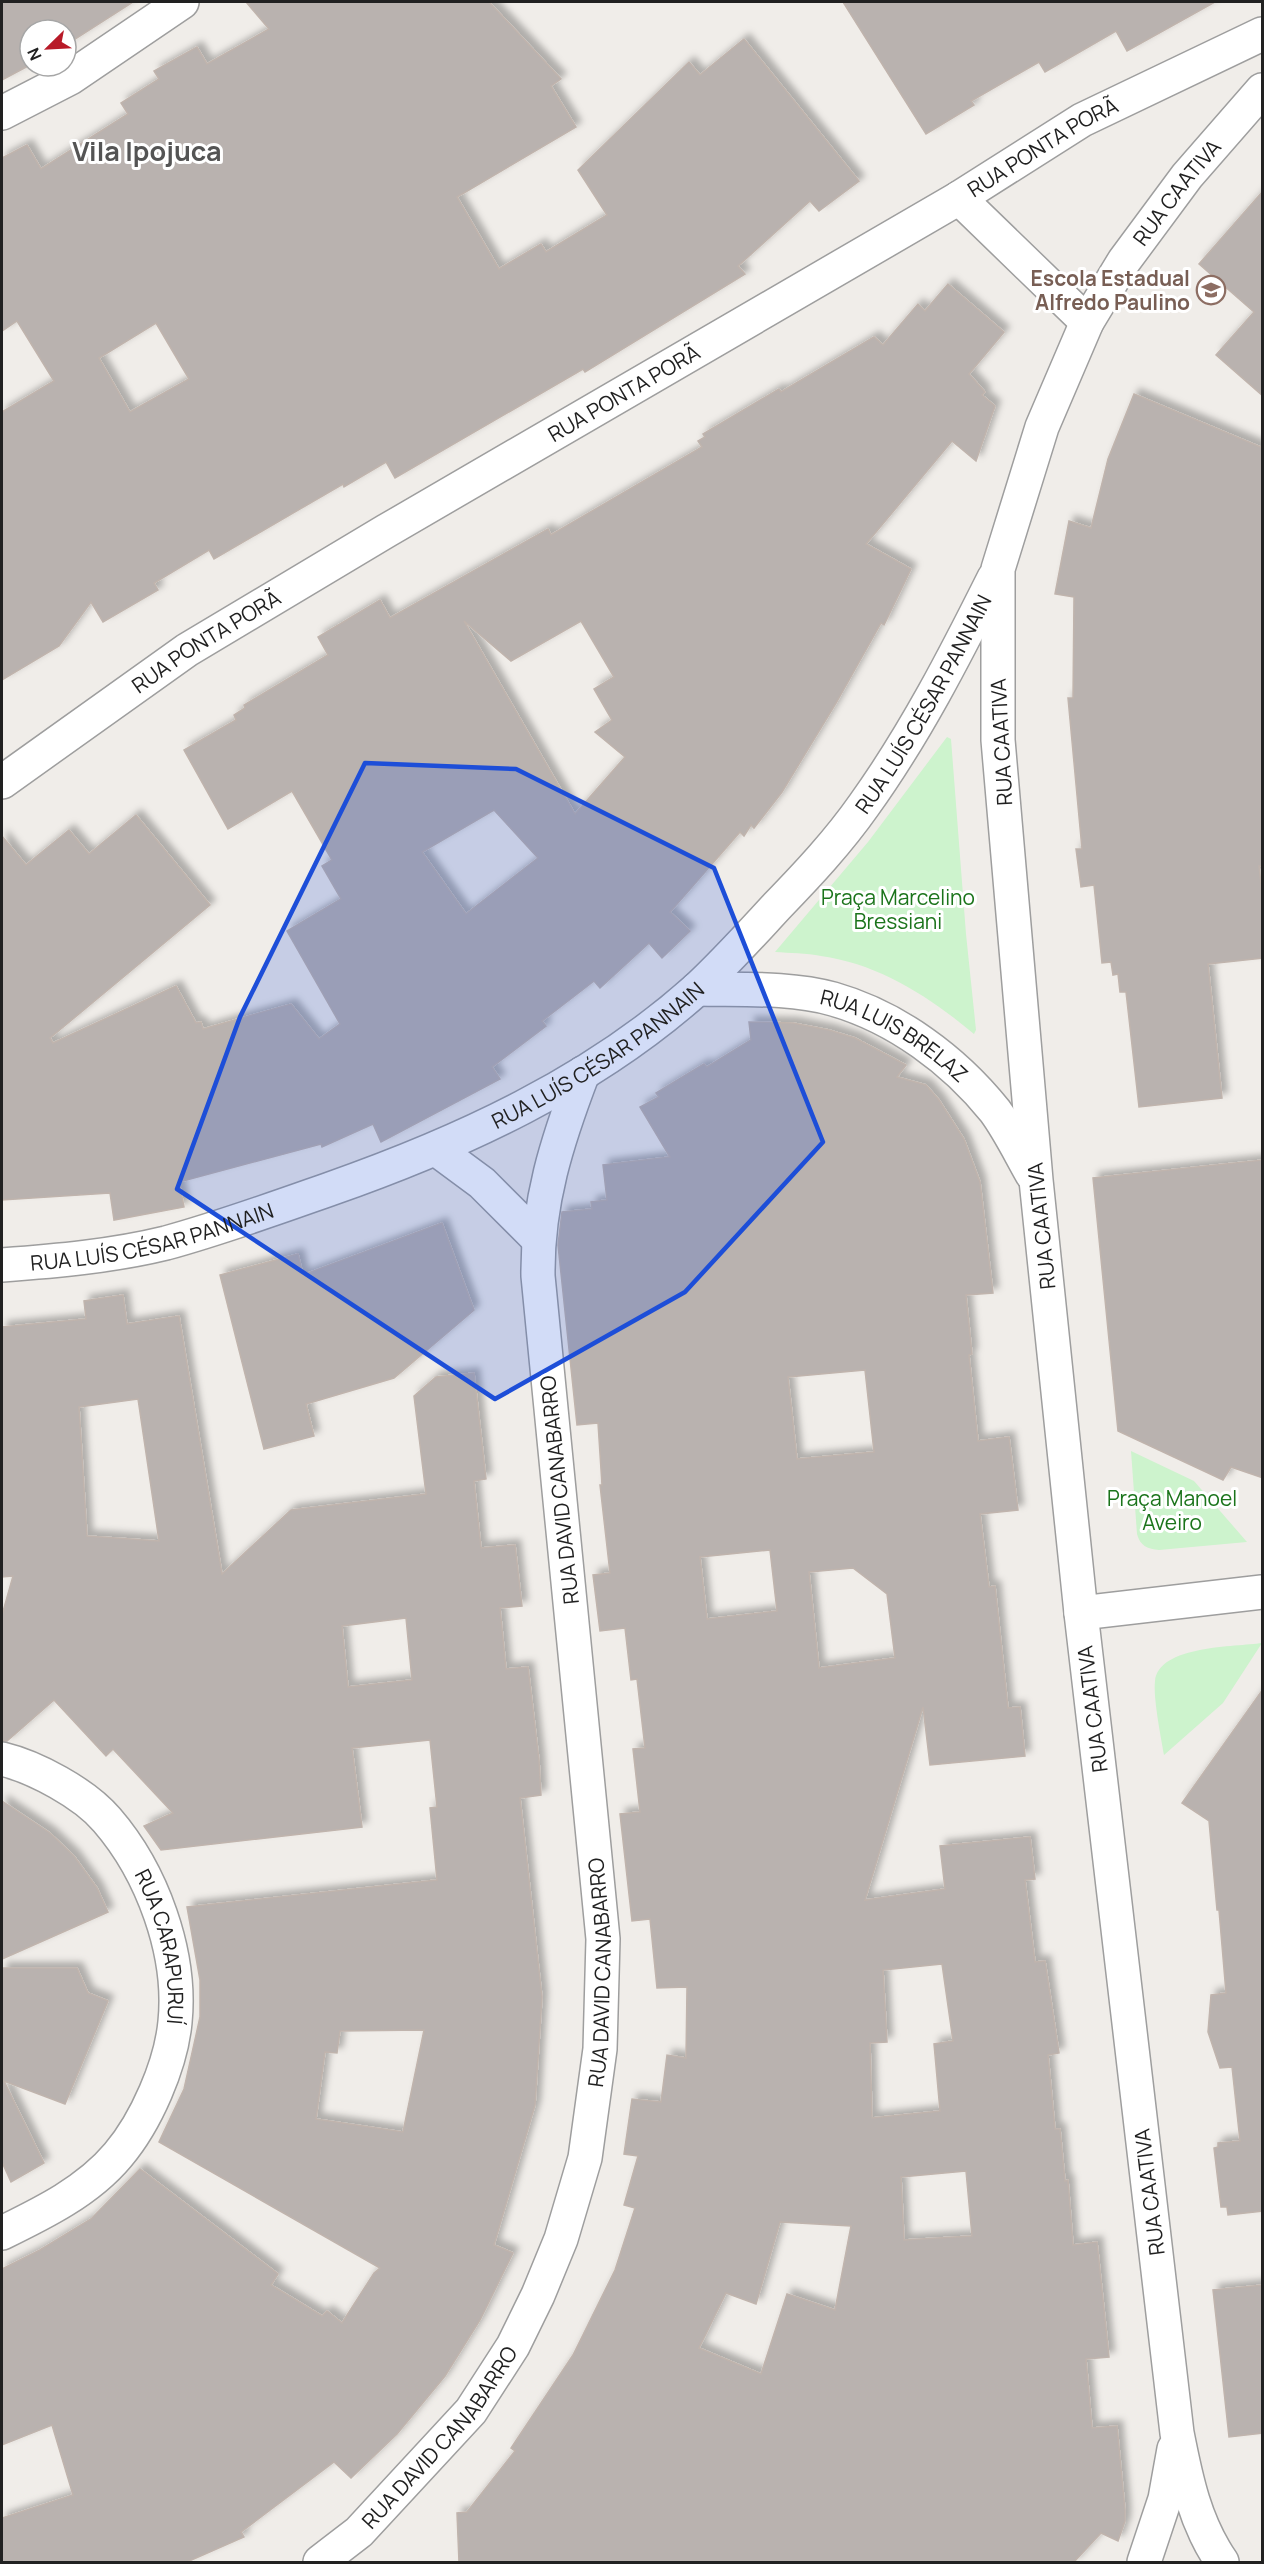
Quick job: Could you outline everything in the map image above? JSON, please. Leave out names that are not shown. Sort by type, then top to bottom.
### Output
[{"type":"street","points":[[2,113],[69,78],[182,2]]},
{"type":"street","name":"RUA PONTA PORÃ","points":[[2,782],[187,650],[397,525],[958,198],[1082,120],[1263,34]]},
{"type":"street","name":"RUA CAATIVA","points":[[1222,2562],[1201,2524],[1190,2495],[1178,2433],[1081,1613],[1036,1180],[998,740],[998,569],[1042,427],[1087,322],[1124,261],[1187,176],[1263,90]]},
{"type":"street","points":[[958,198],[1087,322]]},
{"type":"street","name":"RUA LUÍS CÉSAR PANNAIN","points":[[2,1265],[63,1261],[164,1243],[275,1209],[436,1149],[484,1127],[583,1073],[647,1029],[697,989],[826,855],[865,804],[950,667],[998,569]]},
{"type":"street","name":"RUA LUIS BRELAZ","points":[[697,989],[776,990],[832,999],[886,1019],[953,1066],[995,1112],[1036,1180]]},
{"type":"street","name":"RUA DAVID CANABARRO","points":[[320,2562],[359,2547],[471,2410],[513,2346],[561,2239],[585,2158],[600,2049],[603,1939],[538,1276],[538,1239],[553,1158],[583,1073]]},
{"type":"street","points":[[436,1149],[482,1183],[538,1239]]},
{"type":"street","points":[[1081,1613],[1263,1592]]},
{"type":"street","name":"RUA CARAPURUÍ","points":[[2,2233],[36,2216],[93,2180],[118,2154],[141,2122],[161,2081],[175,2023],[175,1977],[167,1934],[147,1878],[107,1819],[74,1792],[44,1776],[5,1760]]},
{"type":"street","name":"RUA CAATIVA","points":[[1144,2562],[1165,2499],[1178,2433]]},
{"type":"highlighted area","points":[[365,763],[516,769],[714,868],[823,1142],[685,1292],[495,1399],[177,1189],[240,1017]]},
{"type":"green space","name":"Praça Marcelino Bressiani","points":[[947,737],[951,739],[976,1030],[974,1034],[922,995],[883,974],[842,960],[810,954],[775,952],[868,842]]},
{"type":"green space","name":"Praça Manoel Aveiro","points":[[1131,1451],[1194,1481],[1247,1542],[1159,1550],[1142,1544],[1137,1534]]},
{"type":"green space","points":[[1262,1643],[1223,1703],[1164,1755],[1155,1697],[1155,1681],[1160,1669],[1170,1660],[1183,1654],[1217,1647]]},
{"type":"building","points":[[2,2],[133,2],[78,37],[78,18],[18,18],[18,71],[2,80]]},
{"type":"building","points":[[246,2],[489,2],[561,79],[551,86],[576,127],[457,197],[499,269],[541,244],[546,252],[607,215],[578,170],[689,62],[700,75],[744,39],[859,181],[819,211],[810,201],[738,266],[745,274],[585,372],[583,369],[395,478],[386,462],[344,487],[343,484],[214,559],[209,550],[154,583],[158,590],[103,622],[91,602],[59,646],[2,680],[2,412],[54,381],[17,321],[2,331],[2,158],[27,145],[41,169],[128,114],[121,103],[159,79],[154,71],[197,47],[207,64],[269,29]],"holes":[[[156,323],[189,379],[130,412],[99,358]]]},
{"type":"building","points":[[843,2],[1215,2],[1127,51],[1116,31],[1045,72],[1039,62],[971,101],[974,105],[926,134]]},
{"type":"building","points":[[1263,191],[1263,396],[1216,355],[1254,312],[1199,264]]},
{"type":"building","points":[[948,284],[1004,332],[969,374],[985,392],[982,395],[995,406],[976,461],[952,441],[866,544],[911,569],[884,625],[881,623],[782,792],[754,828],[751,825],[744,836],[740,832],[670,912],[690,931],[662,958],[649,943],[600,988],[594,981],[542,1021],[546,1026],[492,1067],[500,1079],[381,1142],[373,1124],[322,1147],[321,1144],[179,1182],[184,1207],[114,1220],[110,1193],[2,1200],[2,836],[26,865],[69,830],[89,854],[136,815],[210,905],[50,1038],[53,1043],[176,986],[196,1023],[201,1022],[203,1029],[291,1004],[319,1039],[340,1024],[287,931],[341,899],[322,866],[332,860],[292,791],[228,829],[184,750],[236,720],[234,715],[245,708],[244,705],[328,655],[318,637],[380,600],[390,618],[548,529],[551,535],[702,447],[698,441],[705,437],[703,434],[779,389],[781,392],[874,337],[883,345],[918,304],[925,311]],"holes":[[[464,621],[511,661],[581,621],[614,677],[594,689],[612,720],[595,732],[625,757],[575,814]],[[494,810],[538,858],[466,914],[422,852]]]},
{"type":"building","points":[[1134,394],[1263,448],[1263,866],[1259,866],[1263,902],[1263,958],[1208,964],[1222,1098],[1139,1107],[1126,992],[1120,992],[1118,974],[1113,975],[1111,962],[1102,963],[1094,885],[1081,887],[1076,849],[1082,849],[1068,698],[1073,698],[1074,597],[1055,594],[1069,521],[1091,528],[1108,459]]},
{"type":"building","points":[[749,1022],[793,1023],[855,1038],[906,1065],[897,1077],[926,1085],[939,1100],[964,1139],[980,1182],[993,1293],[966,1295],[972,1354],[969,1355],[978,1441],[1009,1437],[1018,1510],[980,1514],[989,1587],[995,1586],[1008,1708],[1020,1707],[1025,1756],[930,1765],[923,1707],[865,1900],[945,1889],[940,1846],[1030,1837],[1035,1879],[1025,1880],[1035,1962],[1045,1961],[1059,2053],[1048,2055],[1055,2129],[1060,2129],[1065,2181],[1068,2180],[1073,2245],[1097,2242],[1109,2357],[1086,2359],[1092,2428],[1117,2426],[1125,2510],[1125,2521],[1118,2541],[1101,2533],[1074,2562],[459,2562],[457,2513],[467,2512],[515,2451],[511,2448],[573,2355],[615,2270],[635,2208],[624,2205],[638,2156],[624,2154],[632,2099],[661,2102],[667,2055],[686,2058],[687,1987],[657,1988],[650,1919],[632,1921],[620,1814],[640,1812],[633,1749],[645,1748],[637,1679],[631,1680],[625,1628],[600,1631],[593,1575],[610,1573],[600,1485],[602,1485],[598,1423],[577,1425],[558,1245],[562,1212],[592,1209],[591,1202],[607,1200],[603,1165],[670,1157],[640,1107],[659,1097],[656,1093],[704,1064],[707,1067],[751,1040]],"holes":[[[865,1370],[874,1452],[797,1459],[788,1377]],[[770,1550],[777,1611],[707,1619],[700,1557]],[[853,1568],[887,1594],[895,1658],[819,1668],[809,1572]],[[942,1964],[953,2041],[934,2044],[940,2111],[872,2118],[870,2043],[887,2042],[883,1970]],[[966,2171],[972,2236],[904,2240],[901,2177]],[[780,2222],[851,2226],[835,2310],[787,2294],[761,2374],[699,2348],[726,2293],[756,2304]]]},
{"type":"building","points":[[1263,1160],[1263,1478],[1231,1467],[1223,1480],[1118,1431],[1093,1178]]},
{"type":"building","points":[[442,1223],[474,1310],[394,1378],[306,1404],[314,1436],[264,1449],[220,1275],[298,1254],[303,1275]]},
{"type":"building","points":[[123,1295],[127,1324],[179,1316],[222,1574],[291,1510],[426,1494],[414,1396],[436,1377],[474,1373],[486,1479],[474,1481],[481,1548],[515,1545],[522,1606],[500,1608],[506,1669],[528,1667],[539,1760],[541,1795],[520,1798],[542,1997],[535,2105],[494,2245],[513,2253],[480,2320],[445,2376],[397,2434],[351,2478],[334,2462],[241,2532],[244,2537],[187,2562],[2,2562],[2,2518],[73,2495],[52,2425],[2,2445],[2,2269],[40,2250],[91,2219],[140,2169],[278,2274],[271,2285],[322,2316],[327,2311],[342,2323],[374,2273],[380,2268],[159,2142],[184,2089],[200,2017],[200,1980],[187,1907],[437,1880],[430,1808],[437,1807],[430,1740],[352,1748],[362,1827],[161,1850],[144,1826],[173,1813],[113,1749],[106,1756],[54,1700],[7,1741],[2,1741],[2,1615],[13,1576],[2,1577],[2,1327],[86,1319],[84,1301]],"holes":[[[138,1399],[159,1541],[87,1536],[79,1407]],[[406,1618],[412,1680],[348,1687],[342,1626]],[[424,2030],[403,2132],[316,2119],[325,2052],[337,2053],[340,2031]]]},
{"type":"building","points":[[1263,1689],[1263,2211],[1228,2215],[1227,2207],[1221,2207],[1214,2148],[1218,2147],[1218,2143],[1240,2141],[1232,2067],[1220,2068],[1208,2032],[1211,1995],[1226,1993],[1219,1910],[1217,1910],[1209,1821],[1182,1803]]},
{"type":"building","points":[[2,1801],[50,1833],[74,1856],[97,1888],[108,1912],[2,1959]]},
{"type":"building","points":[[2,1968],[77,1968],[88,1993],[108,2001],[65,2104],[4,2081],[44,2163],[11,2182],[2,2162]]},
{"type":"building","points":[[1263,2285],[1263,2433],[1229,2437],[1213,2290]]},
{"type":"place","name":"Escola Estadual Alfredo Paulino","points":[[1211,290]]},
{"type":"district","name":"Vila Ipojuca","points":[[147,150]]}]
